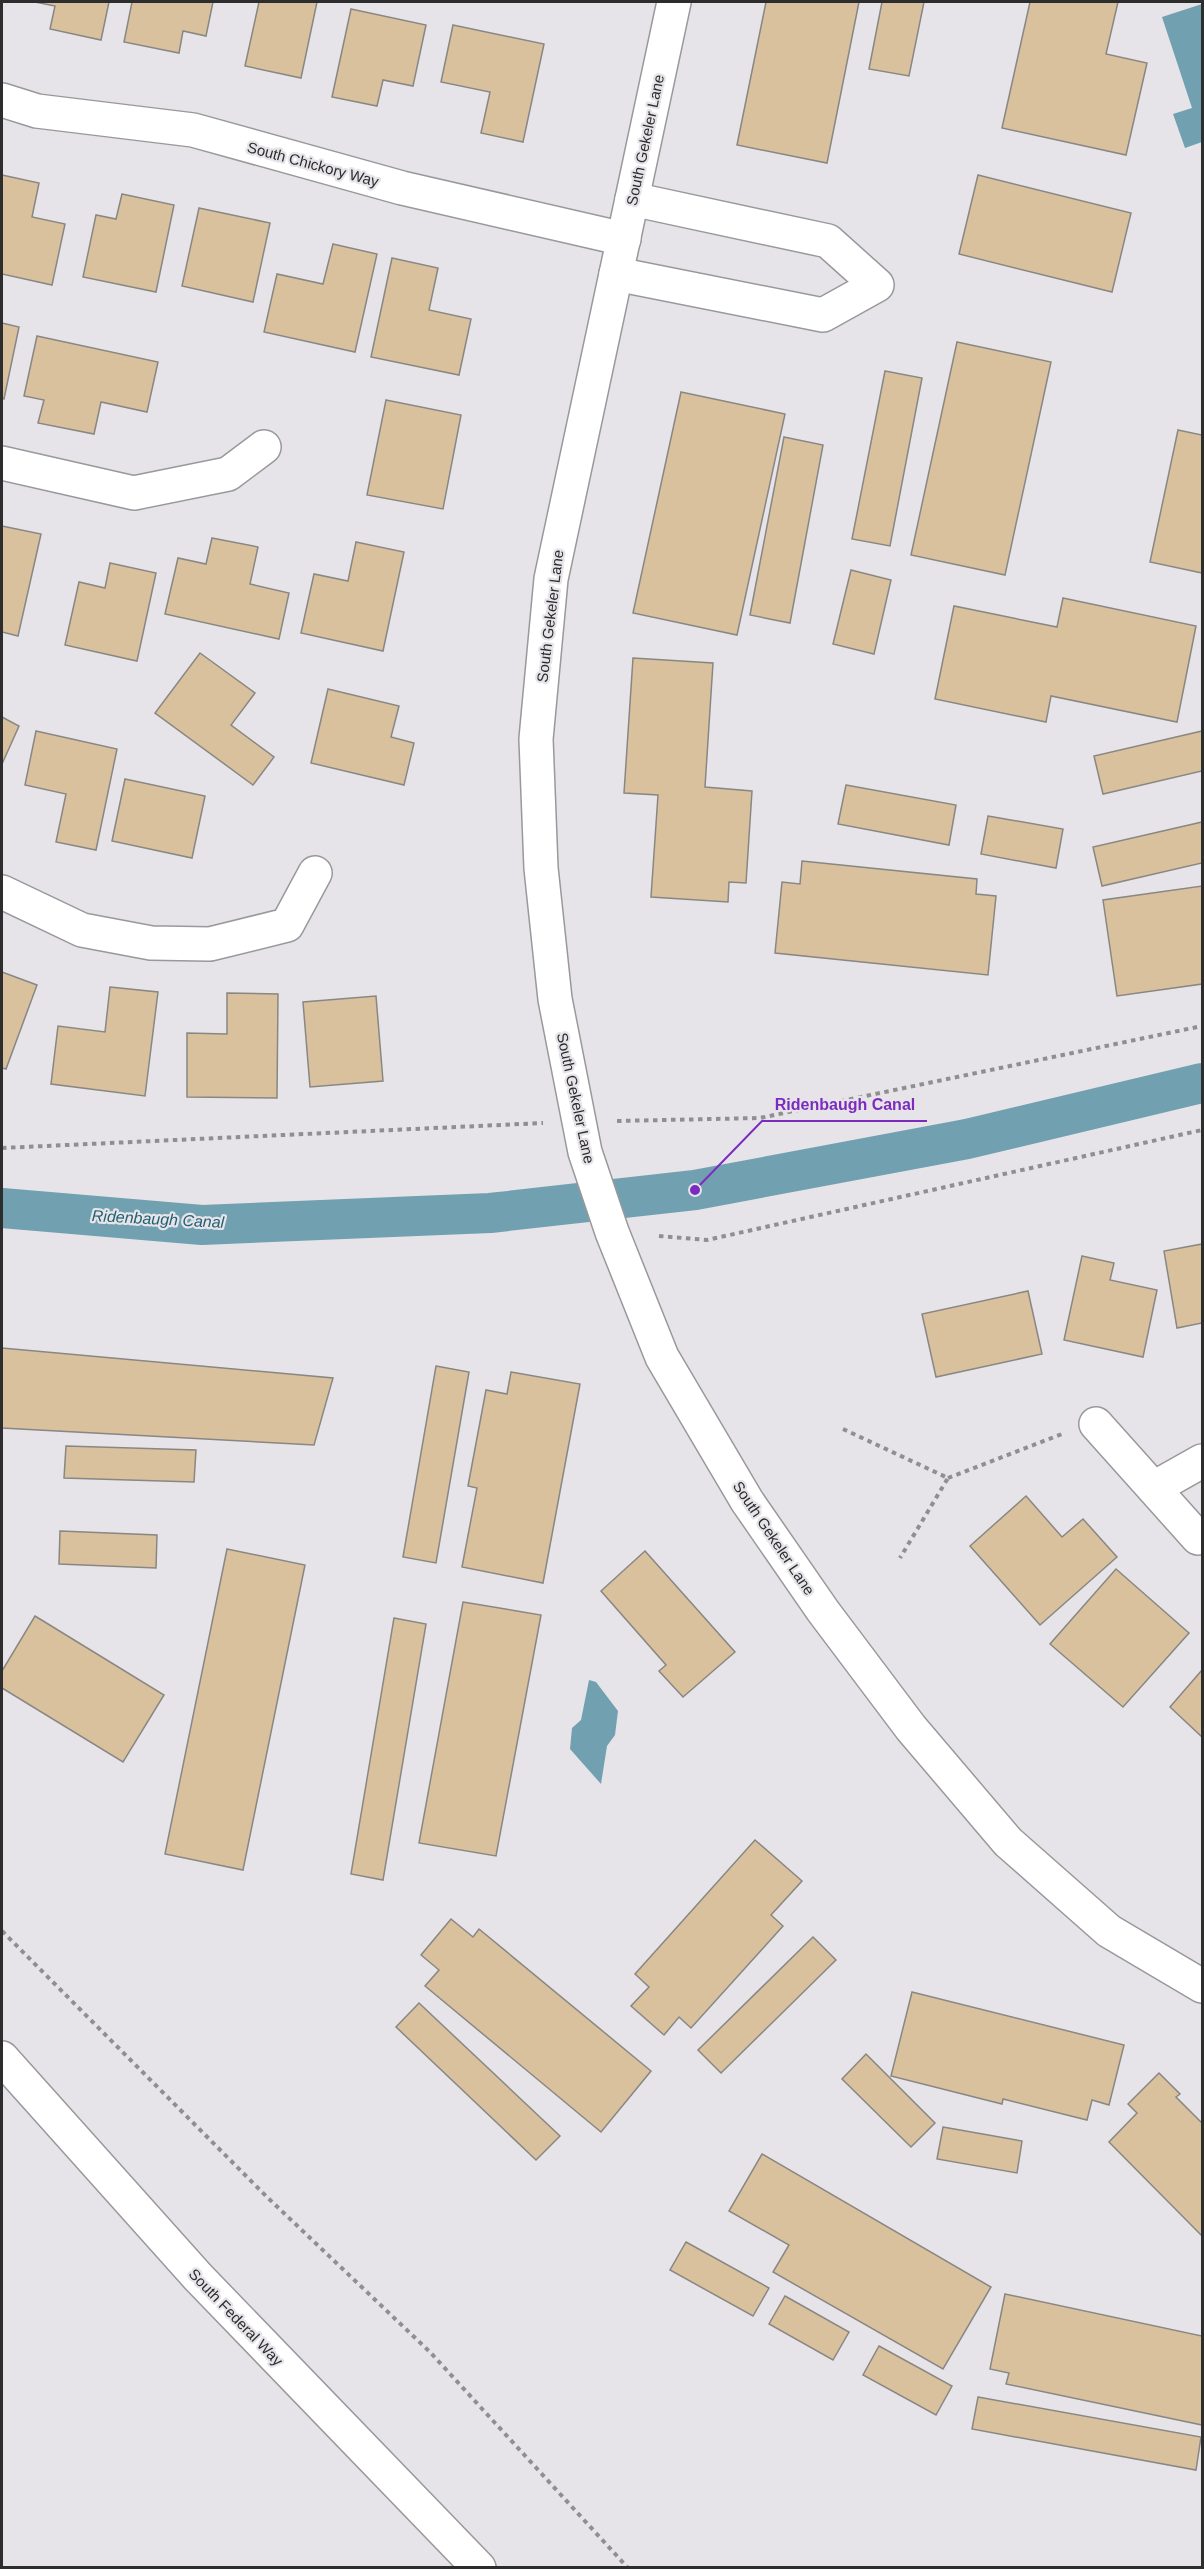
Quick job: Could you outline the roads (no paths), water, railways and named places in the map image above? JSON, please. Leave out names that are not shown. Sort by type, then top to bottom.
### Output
[{"type":"street","name":"South Gekeler Lane","points":[[674,2],[551,579],[536,740],[541,868],[555,999],[585,1152],[612,1232],[663,1357],[747,1501],[823,1611],[911,1728],[1008,1842],[1109,1930],[1203,1986]]},
{"type":"street","name":"South Chickory Way","points":[[2,100],[37,111],[193,130],[402,188],[624,239]]},
{"type":"street","points":[[616,274],[823,315],[877,285],[828,241],[632,199]]},
{"type":"street","points":[[2,463],[134,493],[228,474],[264,447]]},
{"type":"street","points":[[2,892],[82,930],[151,943],[210,944],[287,926],[315,873]]},
{"type":"street","points":[[1081,1428],[1154,1488],[1198,1538]]},
{"type":"street","points":[[1154,1488],[1203,1461]]},
{"type":"street","name":"South Federal Way","points":[[2,2058],[198,2277],[479,2568]]},
{"type":"water","points":[[1202,4],[1202,142],[1185,148],[1173,114],[1192,108],[1162,17]]},
{"type":"water","points":[[589,1680],[596,1682],[618,1711],[615,1735],[607,1746],[601,1784],[570,1749],[572,1728],[581,1720]]},
{"type":"waterway","name":"Ridenbaugh Canal","points":[[2,1208],[202,1225],[490,1213],[695,1190],[967,1139],[1202,1083]]},
{"type":"place","name":"Ridenbaugh Canal","points":[[695,1190]]}]
